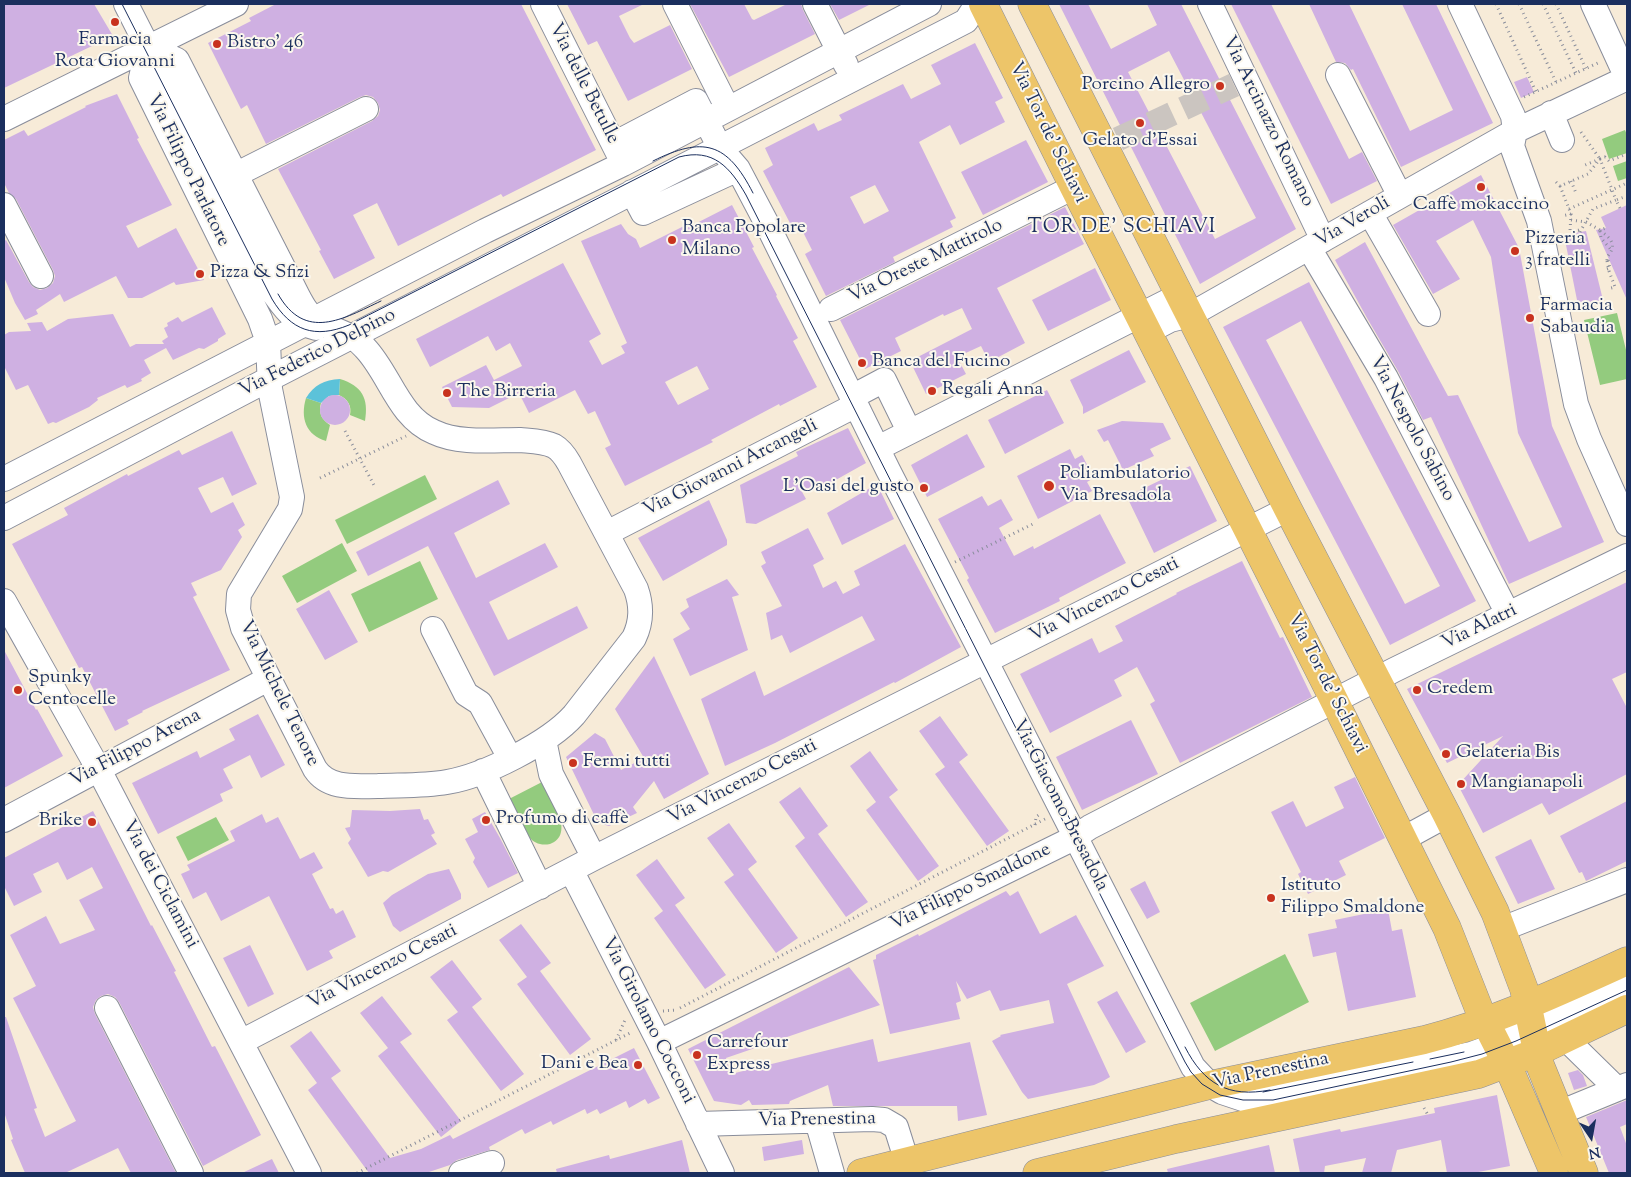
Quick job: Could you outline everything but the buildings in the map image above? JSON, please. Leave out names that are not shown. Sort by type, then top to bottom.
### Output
[{"type":"main road","name":"Via Tor de' Schiavi","points":[[983,4],[1447,928],[1496,1044],[1554,1173]]},
{"type":"main road","points":[[1032,4],[1288,509],[1447,815],[1502,929],[1524,989],[1542,1072],[1584,1173]]},
{"type":"main road","name":"Via Prenestina","points":[[1054,1171],[1288,1114],[1469,1076],[1496,1044],[1532,1029],[1627,961]]},
{"type":"main road","name":"Via Prenestina","points":[[861,1173],[1210,1085],[1459,1031],[1496,1044],[1532,1029],[1565,1038],[1627,1009]]},
{"type":"street","name":"Via Michele Tenore","points":[[126,4],[270,288],[287,312],[357,340],[370,353],[404,408],[426,429],[444,436],[487,440],[533,441],[548,444],[559,449],[569,463],[607,533],[639,598],[641,616],[639,627],[626,650],[563,726],[544,740],[483,771],[438,783],[357,786],[334,784],[323,778],[315,769],[240,623],[238,602],[243,587],[290,509],[292,496],[269,379]]},
{"type":"street","points":[[4,119],[236,4]]},
{"type":"street","name":"Via delle Betulle","points":[[543,4],[624,169],[643,212],[738,169]]},
{"type":"street","points":[[675,4],[728,109]]},
{"type":"street","points":[[815,4],[853,79]]},
{"type":"street","points":[[624,169],[707,120],[929,4]]},
{"type":"street","points":[[624,169],[720,148],[966,21],[977,4]]},
{"type":"street","name":"Via Arcinazzo Romano","points":[[1210,4],[1316,244]]},
{"type":"street","points":[[1460,4],[1513,116],[1515,130],[1512,146],[1539,221],[1576,404],[1589,439],[1627,524]]},
{"type":"street","points":[[1593,4],[1627,78]]},
{"type":"street","points":[[148,47],[176,60],[237,174],[305,308],[325,327]]},
{"type":"street","name":"Via Filippo Parlatore","points":[[148,47],[141,78],[260,319],[268,342],[269,379]]},
{"type":"street","points":[[1338,76],[1400,196]]},
{"type":"street","name":"Via Veroli","points":[[1185,305],[1316,244],[1515,130],[1627,78]]},
{"type":"street","points":[[237,174],[366,109]]},
{"type":"street","points":[[1551,113],[1573,137]]},
{"type":"street","points":[[707,120],[720,148],[738,169],[767,224],[854,401]]},
{"type":"street","name":"Via Federico Delpino","points":[[4,479],[268,342],[325,327],[624,169]]},
{"type":"street","name":"Via Federico Delpino","points":[[4,518],[269,379],[325,327],[477,235],[624,169]]},
{"type":"street","name":"Via Oreste Mattirolo","points":[[831,309],[1074,187]]},
{"type":"street","points":[[4,205],[41,276]]},
{"type":"street","points":[[1370,213],[1428,314]]},
{"type":"street","name":"Via Nespolo Sabino","points":[[1316,244],[1508,614]]},
{"type":"street","points":[[878,448],[910,431],[1143,324],[1170,320],[1185,305]]},
{"type":"street","name":"Via Giovanni Arcangeli","points":[[607,533],[854,401],[884,380],[910,431]]},
{"type":"street","name":"Via Giacomo Bresadola","points":[[854,401],[986,661],[1051,812],[1075,837],[1193,1067],[1210,1085],[1226,1094],[1288,1114]]},
{"type":"street","points":[[1248,530],[1288,509]]},
{"type":"street","name":"Via Vincenzo Cesati","points":[[241,1042],[594,858],[1248,530]]},
{"type":"street","name":"Via Alatri","points":[[1334,701],[1627,556]]},
{"type":"street","name":"Via dei Ciclamini","points":[[4,601],[99,770],[308,1173]]},
{"type":"street","points":[[432,629],[466,694],[480,702],[510,758]]},
{"type":"street","name":"Via Filippo Arena","points":[[4,820],[268,679]]},
{"type":"street","name":"Via Filippo Smaldone","points":[[656,1026],[1075,837],[1334,701]]},
{"type":"street","points":[[544,740],[550,774],[594,858]]},
{"type":"street","points":[[483,771],[540,886]]},
{"type":"street","points":[[1403,839],[1447,815]]},
{"type":"street","name":"Via Girolamo Cocconi","points":[[571,870],[656,1026],[698,1124],[722,1173]]},
{"type":"street","points":[[1502,929],[1627,880]]},
{"type":"street","points":[[1532,1029],[1627,986]]},
{"type":"street","points":[[107,1008],[191,1173]]},
{"type":"street","points":[[1558,1113],[1622,1087],[1565,1038]]},
{"type":"street","points":[[1252,1102],[1471,1054],[1496,1044]]},
{"type":"street","name":"Via Prenestina","points":[[698,1124],[872,1119],[888,1121],[898,1130],[907,1162]]},
{"type":"street","points":[[818,1121],[832,1173]]},
{"type":"street","points":[[461,1173],[492,1163]]},
{"type":"path","points":[[1496,4],[1536,92]]},
{"type":"path","points":[[1519,4],[1556,82]]},
{"type":"path","points":[[1543,4],[1576,73]]},
{"type":"path","points":[[1556,4],[1586,69]]},
{"type":"path","points":[[1520,99],[1602,61]]},
{"type":"path","points":[[1573,137],[1600,159],[1611,190],[1620,208]]},
{"type":"path","points":[[1585,165],[1605,157],[1609,161],[1627,154]]},
{"type":"path","points":[[1560,186],[1588,174],[1600,159]]},
{"type":"path","points":[[1571,181],[1576,193]]},
{"type":"path","points":[[1556,182],[1560,186],[1570,212],[1570,231],[1581,231],[1593,209],[1627,196]]},
{"type":"path","points":[[1562,216],[1627,183]]},
{"type":"path","points":[[1571,220],[1586,222],[1607,235],[1613,245],[1607,259],[1608,270],[1615,288],[1612,288]]},
{"type":"path","points":[[1600,230],[1606,228]]},
{"type":"path","points":[[1600,230],[1601,238],[1612,251]]},
{"type":"path","points":[[345,431],[375,487]]},
{"type":"path","points":[[320,478],[406,436]]},
{"type":"path","points":[[955,562],[1033,524],[1032,522]]},
{"type":"path","points":[[1035,825],[1036,817],[1051,812]]},
{"type":"path","points":[[357,1173],[615,1041],[656,1026],[676,1010],[1035,825],[1051,812]]},
{"type":"path","points":[[656,1026],[665,1010],[676,1010]]},
{"type":"path","points":[[615,1041],[625,1020]]},
{"type":"path","points":[[1424,1108],[1428,1115]]},
{"type":"green space","points":[[1625,130],[1627,135],[1627,153],[1609,159],[1602,139]]},
{"type":"green space","points":[[1627,161],[1627,178],[1618,181],[1613,166]]},
{"type":"green space","points":[[1617,313],[1627,354],[1627,379],[1600,385],[1584,320]]},
{"type":"green space","points":[[340,379],[359,389],[365,399],[365,421],[350,415],[349,403],[339,395]]},
{"type":"green space","points":[[306,398],[321,403],[321,416],[330,425],[326,441],[314,435],[306,425],[304,405]]},
{"type":"green space","points":[[425,475],[437,499],[347,544],[335,520]]},
{"type":"green space","points":[[342,543],[357,571],[297,603],[282,576]]},
{"type":"green space","points":[[420,561],[438,599],[369,632],[351,594]]},
{"type":"green space","points":[[544,781],[559,815],[561,833],[550,844],[544,845],[535,842],[529,837],[509,799]]},
{"type":"green space","points":[[216,817],[229,840],[188,861],[176,837]]},
{"type":"green space","points":[[1285,954],[1309,1002],[1215,1051],[1190,1003]]},
{"type":"water","points":[[340,379],[339,395],[329,396],[321,403],[306,398],[320,384]]},
{"type":"tunnel","points":[[1118,139],[1234,85]]},
{"type":"tram line","points":[[122,4],[272,299],[287,319],[305,329],[325,331],[349,325],[679,157],[702,155],[719,162],[727,168],[746,195],[1185,1062],[1202,1084],[1220,1095],[1243,1100],[1273,1100],[1451,1062],[1482,1054],[1516,1041],[1627,990]]},
{"type":"tram line","points":[[653,161],[686,148],[712,148],[723,154],[733,163],[753,193]]},
{"type":"tram line","points":[[278,294],[289,309],[300,318],[312,322],[339,319],[381,301]]},
{"type":"tram line","points":[[1027,735],[1085,849]]},
{"type":"tram line","points":[[1185,1047],[1200,1070],[1219,1085],[1230,1090],[1242,1092],[1270,1090]]},
{"type":"tram line","points":[[1430,1059],[1464,1052]]},
{"type":"tram line","points":[[1263,1092],[1413,1062]]},
{"type":"place","name":"Farmacia Rota Giovanni","points":[[115,22]]},
{"type":"place","name":"Bistro’ 46","points":[[217,44]]},
{"type":"place","name":"Porcino Allegro","points":[[1220,86]]},
{"type":"place","name":"Gelato d'Essai","points":[[1140,123]]},
{"type":"place","name":"Caffè mokaccino","points":[[1481,187]]},
{"type":"place","name":"Banca Popolare Milano","points":[[672,240]]},
{"type":"place","name":"Pizzeria 3 fratelli","points":[[1515,251]]},
{"type":"place","name":"Pizza & Sfizi","points":[[200,274]]},
{"type":"place","name":"Farmacia Sabaudia","points":[[1530,318]]},
{"type":"place","name":"Banca del Fucino","points":[[862,363]]},
{"type":"place","name":"Regali Anna","points":[[932,391]]},
{"type":"place","name":"The Birreria","points":[[447,393]]},
{"type":"place","name":"Poliambulatorio Via Bresadola","points":[[1049,486]]},
{"type":"place","name":"L'Oasi del gusto","points":[[924,488]]},
{"type":"place","name":"Spunky Centocelle","points":[[18,690]]},
{"type":"place","name":"Credem","points":[[1417,690]]},
{"type":"place","name":"Gelateria Bis","points":[[1446,754]]},
{"type":"place","name":"Fermi tutti","points":[[573,763]]},
{"type":"place","name":"Mangianapoli","points":[[1461,784]]},
{"type":"place","name":"Profumo di caffè","points":[[486,820]]},
{"type":"place","name":"Brike","points":[[92,822]]},
{"type":"place","name":"Istituto Filippo Smaldone","points":[[1271,898]]},
{"type":"place","name":"Carrefour Express","points":[[697,1055]]},
{"type":"place","name":"Dani e Bea","points":[[638,1065]]},
{"type":"district","name":"TOR DE' SCHIAVI","points":[[1122,229]]}]
